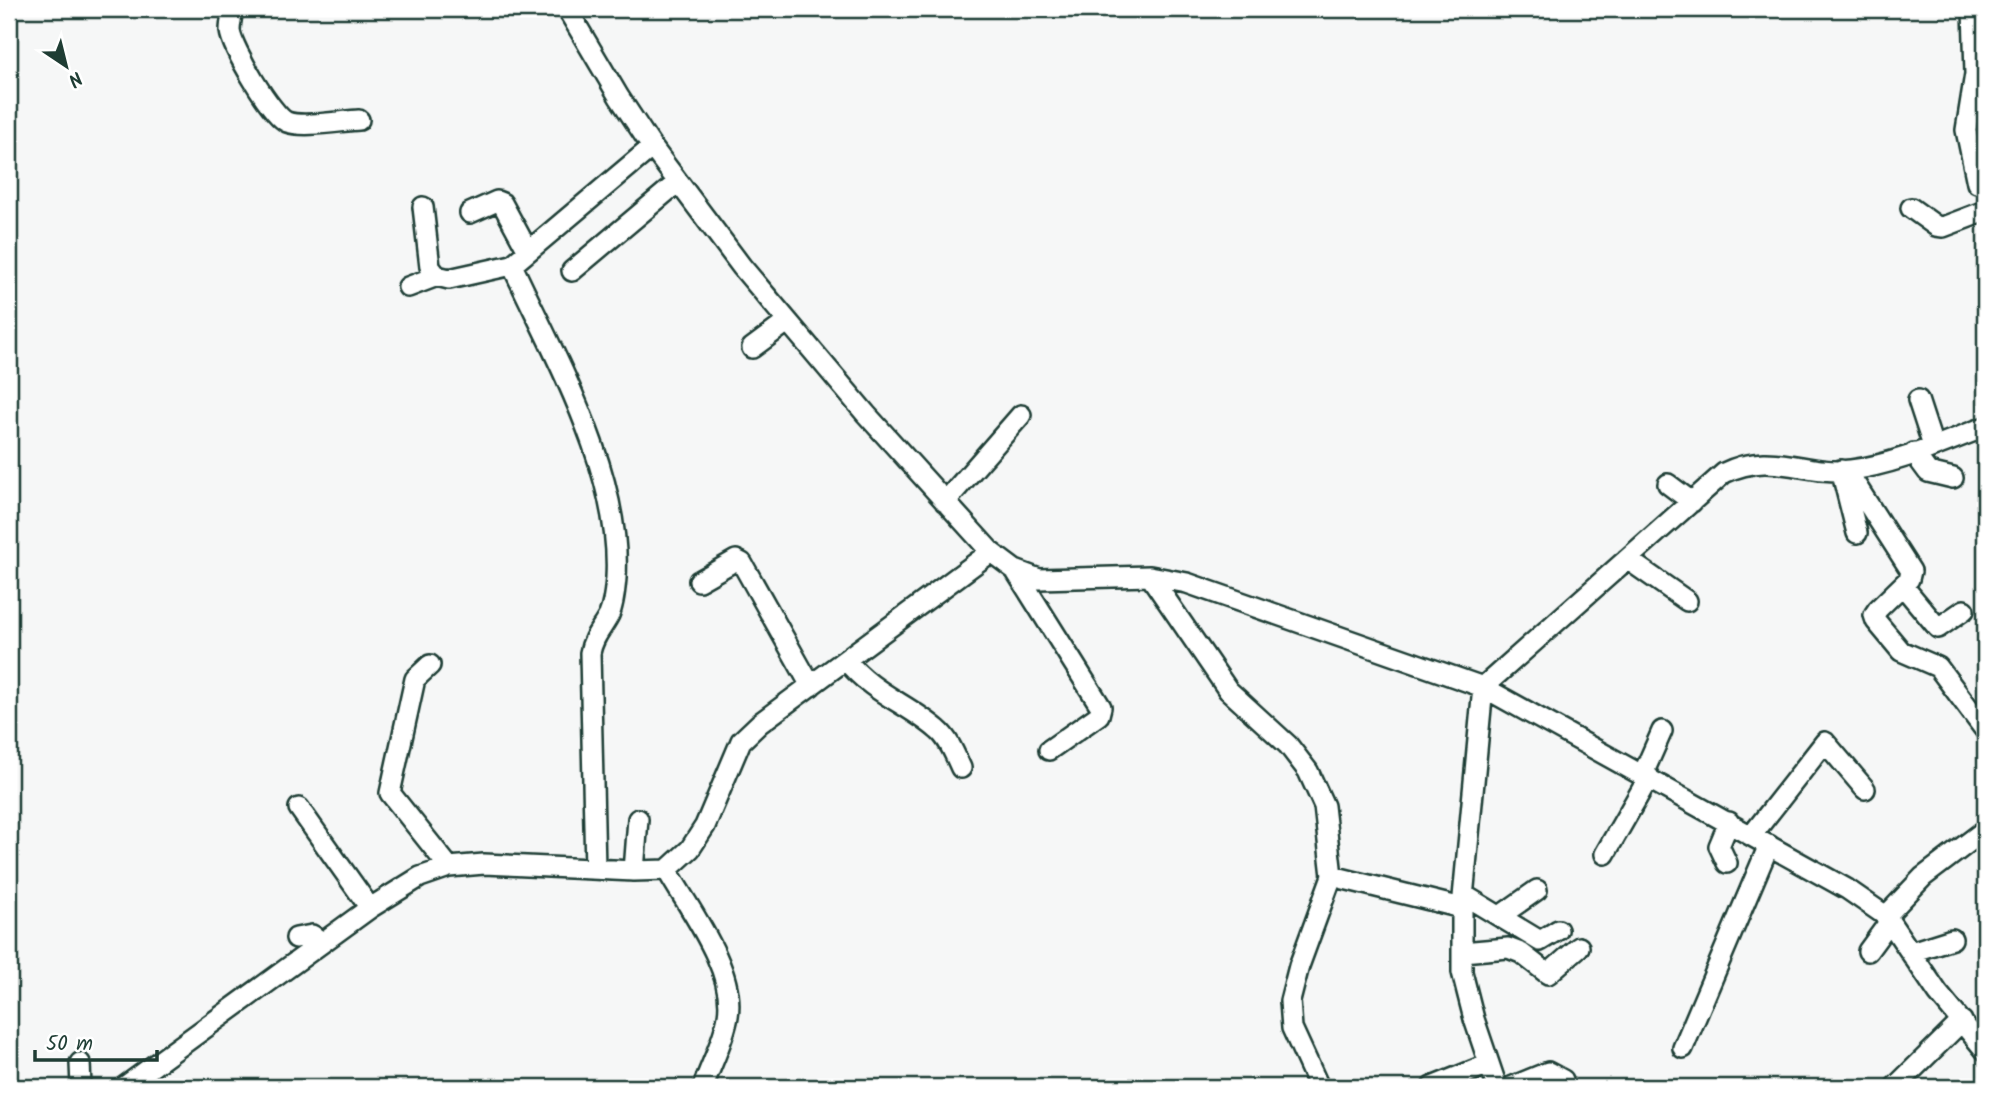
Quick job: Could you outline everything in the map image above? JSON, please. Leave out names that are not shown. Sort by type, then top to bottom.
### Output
[{"type":"street","points":[[233,9],[230,31],[236,48],[276,115],[289,123],[299,124],[359,120]]},
{"type":"street","points":[[567,9],[652,147],[787,322],[945,502],[991,552],[1015,570],[1039,579],[1150,576],[1220,594],[1483,687],[1646,775],[1847,889],[1888,918],[1962,1021],[1983,1042]]},
{"type":"street","points":[[1911,208],[1937,226],[1943,227],[1983,198],[1978,154],[1966,130],[1975,74],[1973,9]]},
{"type":"street","points":[[408,287],[437,276],[449,279],[512,265],[652,147]]},
{"type":"street","points":[[572,271],[678,182]]},
{"type":"street","points":[[470,213],[498,201],[502,203],[528,251]]},
{"type":"street","points":[[423,207],[430,267],[437,276]]},
{"type":"street","points":[[512,265],[592,436],[615,546],[613,600],[609,614],[593,638],[590,653],[595,869]]},
{"type":"street","points":[[752,348],[787,322]]},
{"type":"street","points":[[1918,400],[1928,472],[1953,478]]},
{"type":"street","points":[[945,502],[1021,415]]},
{"type":"street","points":[[1497,1087],[1474,1019],[1462,972],[1463,901],[1483,687],[1724,473],[1744,463],[1765,462],[1844,470],[1881,465],[1985,427]]},
{"type":"street","points":[[1844,470],[1857,533]]},
{"type":"street","points":[[1844,470],[1911,571],[1903,586],[1878,609],[1874,615],[1876,621],[1901,651],[1938,667],[1985,730]]},
{"type":"street","points":[[1668,484],[1692,502]]},
{"type":"street","points":[[124,1087],[322,942],[420,877],[449,867],[484,864],[667,870],[690,849],[705,826],[741,741],[991,552]]},
{"type":"street","points":[[1627,559],[1687,601]]},
{"type":"street","points":[[699,581],[736,560],[742,563],[811,686]]},
{"type":"street","points":[[1015,570],[1101,708],[1099,715],[1049,750]]},
{"type":"street","points":[[1150,576],[1228,690],[1289,745],[1308,771],[1324,806],[1332,876],[1299,966],[1290,1001],[1292,1028],[1319,1087]]},
{"type":"street","points":[[1903,586],[1938,628],[1964,610]]},
{"type":"street","points":[[846,660],[859,677],[880,693],[939,730],[961,768]]},
{"type":"street","points":[[430,665],[415,679],[390,793],[449,867]]},
{"type":"street","points":[[1605,854],[1646,775],[1662,731]]},
{"type":"street","points":[[1752,835],[1825,742],[1865,789]]},
{"type":"street","points":[[299,808],[370,908]]},
{"type":"street","points":[[634,871],[638,819]]},
{"type":"street","points":[[1727,863],[1719,846],[1729,822]]},
{"type":"street","points":[[1868,951],[1888,918],[1923,877],[1985,830]]},
{"type":"street","points":[[1684,1048],[1769,845]]},
{"type":"street","points":[[667,870],[720,965],[729,991],[728,1017],[703,1087]]},
{"type":"street","points":[[1332,876],[1463,901],[1500,916],[1540,940],[1558,930]]},
{"type":"street","points":[[1500,916],[1537,890]]},
{"type":"street","points":[[296,938],[312,935],[322,942]]},
{"type":"street","points":[[1911,953],[1952,939]]},
{"type":"street","points":[[1462,952],[1508,948],[1521,953],[1548,974],[1578,947]]},
{"type":"street","points":[[1895,1087],[1962,1021]]},
{"type":"street","points":[[80,1063],[81,1087]]},
{"type":"street","points":[[1432,1087],[1489,1064]]},
{"type":"street","points":[[1511,1087],[1548,1072],[1563,1080]]}]
